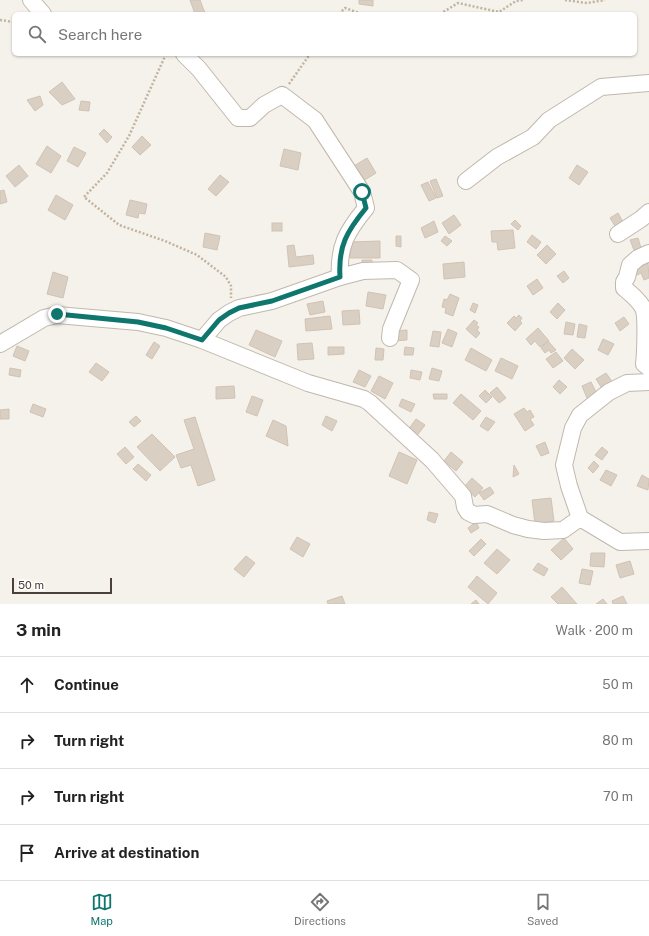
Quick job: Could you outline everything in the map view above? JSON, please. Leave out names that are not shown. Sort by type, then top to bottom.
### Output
[{"type":"street","points":[[31,0],[41,12]]},
{"type":"street","points":[[186,56],[199,69],[238,118],[250,118],[264,105],[282,95],[315,120],[362,192],[366,208],[353,224],[344,241],[339,265],[340,277]]},
{"type":"street","points":[[466,181],[497,157],[534,137],[549,120],[600,87],[649,82]]},
{"type":"street","points":[[618,234],[642,219],[649,212]]},
{"type":"street","points":[[649,253],[638,258],[630,265],[624,282],[624,288],[632,295],[644,310],[646,354],[644,364],[649,368]]},
{"type":"street","points":[[202,340],[219,320],[230,312],[239,308],[272,301],[363,270],[397,270],[411,280],[390,338]]},
{"type":"street","points":[[0,344],[44,318],[57,314],[138,322],[166,328],[202,340],[308,383],[364,399],[432,460],[463,496],[465,507],[468,512],[474,515],[487,514],[513,525],[528,529],[544,530],[563,530],[580,518]]},
{"type":"street","points":[[649,382],[627,383],[609,392],[580,415],[573,428],[564,465],[569,486],[580,518],[620,542],[649,541]]},
{"type":"path","points":[[443,12],[458,3],[499,12],[522,0]]},
{"type":"path","points":[[565,0],[587,2],[605,0]]},
{"type":"path","points":[[341,12],[345,8],[356,12]]},
{"type":"path","points":[[0,20],[12,22]]},
{"type":"path","points":[[165,56],[129,136],[107,173],[84,197],[119,225],[165,241],[197,255],[226,277],[231,286],[230,312]]},
{"type":"path","points":[[282,95],[309,56]]},
{"type":"building","points":[[190,0],[200,0],[205,12],[194,12]]},
{"type":"building","points":[[359,0],[373,0],[373,6],[359,4]]},
{"type":"building","points":[[62,82],[75,99],[62,105],[49,92]]},
{"type":"building","points":[[40,96],[43,105],[35,111],[27,100]]},
{"type":"building","points":[[81,101],[90,102],[89,111],[79,110]]},
{"type":"building","points":[[104,129],[112,137],[107,143],[99,134]]},
{"type":"building","points":[[142,136],[151,145],[140,155],[132,147]]},
{"type":"building","points":[[47,146],[61,156],[51,173],[36,164]]},
{"type":"building","points":[[74,147],[86,153],[78,167],[67,161]]},
{"type":"building","points":[[284,149],[301,153],[298,170],[280,166]]},
{"type":"building","points":[[367,158],[376,173],[363,181],[354,166]]},
{"type":"building","points":[[19,165],[28,176],[15,187],[6,176]]},
{"type":"building","points":[[577,165],[588,172],[579,185],[569,178]]},
{"type":"building","points":[[220,175],[229,182],[216,196],[208,189]]},
{"type":"building","points":[[436,179],[443,196],[437,198],[430,181]]},
{"type":"building","points":[[428,182],[436,198],[429,201],[421,185]]},
{"type":"building","points":[[4,190],[7,202],[0,204],[0,191]]},
{"type":"building","points":[[56,195],[73,205],[65,220],[48,210]]},
{"type":"building","points":[[130,200],[147,204],[145,214],[139,213],[138,218],[126,215]]},
{"type":"building","points":[[618,213],[623,222],[615,226],[610,218]]},
{"type":"building","points":[[454,215],[461,225],[449,234],[442,223]]},
{"type":"building","points":[[515,220],[521,226],[518,230],[511,224]]},
{"type":"building","points":[[434,221],[438,232],[425,238],[421,228]]},
{"type":"building","points":[[272,223],[282,223],[282,231],[272,231]]},
{"type":"building","points":[[513,230],[515,248],[498,250],[497,242],[492,242],[491,231]]},
{"type":"building","points":[[205,233],[220,236],[217,250],[203,247]]},
{"type":"building","points":[[532,235],[541,242],[536,249],[527,242]]},
{"type":"building","points":[[396,236],[401,236],[401,247],[396,246]]},
{"type":"building","points":[[445,236],[452,241],[447,246],[441,241]]},
{"type":"building","points":[[638,238],[641,248],[634,250],[630,240]]},
{"type":"building","points":[[380,241],[380,258],[350,258],[350,242]]},
{"type":"building","points":[[294,245],[296,257],[313,255],[314,264],[289,267],[287,246]]},
{"type":"building","points":[[547,245],[556,254],[546,264],[537,255]]},
{"type":"building","points":[[362,260],[372,260],[372,267],[362,266]]},
{"type":"building","points":[[464,262],[465,277],[444,279],[443,264]]},
{"type":"building","points":[[648,263],[649,278],[644,280],[641,273],[635,276],[633,270]]},
{"type":"building","points":[[564,271],[569,278],[563,283],[557,276]]},
{"type":"building","points":[[53,272],[68,277],[63,298],[47,294]]},
{"type":"building","points":[[537,279],[543,288],[533,295],[527,286]]},
{"type":"building","points":[[368,292],[386,295],[383,309],[366,306]]},
{"type":"building","points":[[450,294],[459,298],[453,316],[445,313],[446,308],[442,307],[444,299],[447,300]]},
{"type":"building","points":[[323,301],[325,312],[310,315],[307,304]]},
{"type":"building","points":[[473,303],[478,305],[475,313],[470,310]]},
{"type":"building","points":[[558,303],[565,310],[557,319],[550,312]]},
{"type":"building","points":[[359,310],[360,324],[343,325],[342,311]]},
{"type":"building","points":[[519,315],[522,318],[520,321],[522,323],[515,331],[507,323],[514,316],[516,318]]},
{"type":"building","points":[[330,316],[332,329],[306,331],[305,319]]},
{"type":"building","points":[[624,317],[629,324],[620,331],[615,323]]},
{"type":"building","points":[[474,320],[478,323],[476,325],[479,327],[477,330],[480,333],[476,338],[466,329]]},
{"type":"building","points":[[566,322],[575,324],[573,335],[564,334]]},
{"type":"building","points":[[579,324],[587,326],[585,338],[577,337]]},
{"type":"building","points":[[538,328],[549,341],[540,347],[535,341],[531,345],[526,339]]},
{"type":"building","points":[[448,329],[457,333],[452,347],[442,343]]},
{"type":"building","points":[[256,330],[282,341],[275,357],[249,345]]},
{"type":"building","points":[[407,330],[407,340],[394,341],[393,331]]},
{"type":"building","points":[[433,331],[441,332],[439,347],[430,346]]},
{"type":"building","points":[[603,339],[614,344],[608,355],[598,350]]},
{"type":"building","points":[[548,341],[556,350],[551,353],[549,350],[545,353],[541,348]]},
{"type":"building","points":[[154,342],[160,346],[152,359],[146,355]]},
{"type":"building","points":[[312,343],[314,359],[298,360],[297,344]]},
{"type":"building","points":[[17,346],[29,351],[25,361],[13,356]]},
{"type":"building","points":[[328,347],[344,347],[344,354],[328,355]]},
{"type":"building","points":[[405,347],[414,348],[413,355],[404,355]]},
{"type":"building","points":[[376,348],[384,349],[383,360],[375,360]]},
{"type":"building","points":[[471,348],[492,360],[486,371],[465,360]]},
{"type":"building","points":[[572,349],[584,360],[575,369],[564,358]]},
{"type":"building","points":[[556,352],[563,361],[553,368],[546,359]]},
{"type":"building","points":[[501,358],[518,366],[512,379],[495,371]]},
{"type":"building","points":[[96,363],[109,372],[102,381],[89,372]]},
{"type":"building","points":[[10,368],[21,370],[20,377],[9,375]]},
{"type":"building","points":[[432,368],[442,371],[439,381],[429,379]]},
{"type":"building","points":[[359,370],[371,376],[365,387],[353,382]]},
{"type":"building","points":[[411,370],[422,372],[420,380],[410,378]]},
{"type":"building","points":[[606,373],[613,383],[603,390],[596,379]]},
{"type":"building","points":[[379,376],[393,383],[385,399],[371,391]]},
{"type":"building","points":[[559,380],[567,387],[560,394],[553,387]]},
{"type":"building","points":[[591,382],[597,394],[587,398],[582,386]]},
{"type":"building","points":[[234,386],[235,398],[216,399],[216,387]]},
{"type":"building","points":[[497,387],[506,398],[499,403],[490,393]]},
{"type":"building","points":[[485,390],[492,397],[486,403],[479,396]]},
{"type":"building","points":[[433,394],[447,394],[447,399],[434,399]]},
{"type":"building","points":[[461,394],[481,411],[473,420],[453,403]]},
{"type":"building","points":[[252,396],[263,400],[257,416],[246,412]]},
{"type":"building","points":[[402,399],[415,404],[411,412],[399,406]]},
{"type":"building","points":[[33,404],[46,409],[43,417],[30,412]]},
{"type":"building","points":[[524,408],[527,412],[530,410],[534,417],[530,419],[534,425],[525,431],[514,414]]},
{"type":"building","points":[[9,409],[9,419],[0,419],[0,410]]},
{"type":"building","points":[[136,416],[141,421],[134,427],[129,422]]},
{"type":"building","points":[[326,416],[337,421],[332,431],[322,425]]},
{"type":"building","points":[[195,417],[215,480],[198,486],[191,465],[181,468],[176,455],[194,449],[184,420]]},
{"type":"building","points":[[486,417],[495,422],[488,431],[480,426]]},
{"type":"building","points":[[416,419],[425,425],[416,437],[408,430]]},
{"type":"building","points":[[273,420],[286,426],[288,446],[266,436]]},
{"type":"building","points":[[152,434],[175,457],[160,471],[137,447]]},
{"type":"building","points":[[545,442],[549,453],[541,456],[536,446]]},
{"type":"building","points":[[125,447],[134,457],[126,464],[117,454]]},
{"type":"building","points":[[602,447],[608,452],[602,460],[595,455]]},
{"type":"building","points":[[399,452],[417,460],[407,484],[389,476]]},
{"type":"building","points":[[451,452],[463,462],[456,471],[444,461]]},
{"type":"building","points":[[594,461],[599,466],[593,473],[588,468]]},
{"type":"building","points":[[138,464],[151,475],[146,481],[133,469]]},
{"type":"building","points":[[514,465],[519,474],[513,477]]},
{"type":"building","points":[[606,470],[617,475],[611,486],[600,480]]},
{"type":"building","points":[[642,475],[649,479],[648,490],[637,486]]},
{"type":"building","points":[[472,478],[483,488],[475,497],[464,487]]},
{"type":"building","points":[[490,487],[494,493],[484,500],[479,493]]},
{"type":"building","points":[[551,498],[554,521],[535,524],[532,500]]},
{"type":"building","points":[[429,512],[438,514],[435,523],[427,520]]},
{"type":"building","points":[[476,522],[479,528],[471,533],[468,528]]},
{"type":"building","points":[[297,537],[310,544],[303,557],[290,549]]},
{"type":"building","points":[[564,538],[573,549],[561,560],[551,550]]},
{"type":"building","points":[[481,539],[486,544],[474,556],[469,551]]},
{"type":"building","points":[[497,549],[510,560],[497,574],[484,563]]},
{"type":"building","points":[[591,553],[605,553],[604,567],[590,566]]},
{"type":"building","points":[[246,556],[255,563],[244,577],[234,569]]},
{"type":"building","points":[[630,561],[634,574],[620,578],[616,565]]},
{"type":"building","points":[[538,563],[548,569],[544,576],[533,570]]},
{"type":"building","points":[[582,569],[593,571],[590,585],[579,583]]},
{"type":"building","points":[[477,576],[497,593],[488,604],[468,587]]},
{"type":"building","points":[[562,587],[577,604],[558,604],[551,597]]},
{"type":"building","points":[[342,596],[345,604],[328,604],[327,601]]},
{"type":"building","points":[[623,596],[627,604],[613,604],[612,601]]},
{"type":"building","points":[[603,599],[607,604],[596,604]]},
{"type":"building","points":[[476,600],[479,604],[471,604]]},
{"type":"route","points":[[57,314],[138,322],[166,328],[202,340],[219,320],[239,308],[272,301],[340,277],[339,265],[344,241],[353,224],[366,208],[362,192]]}]
